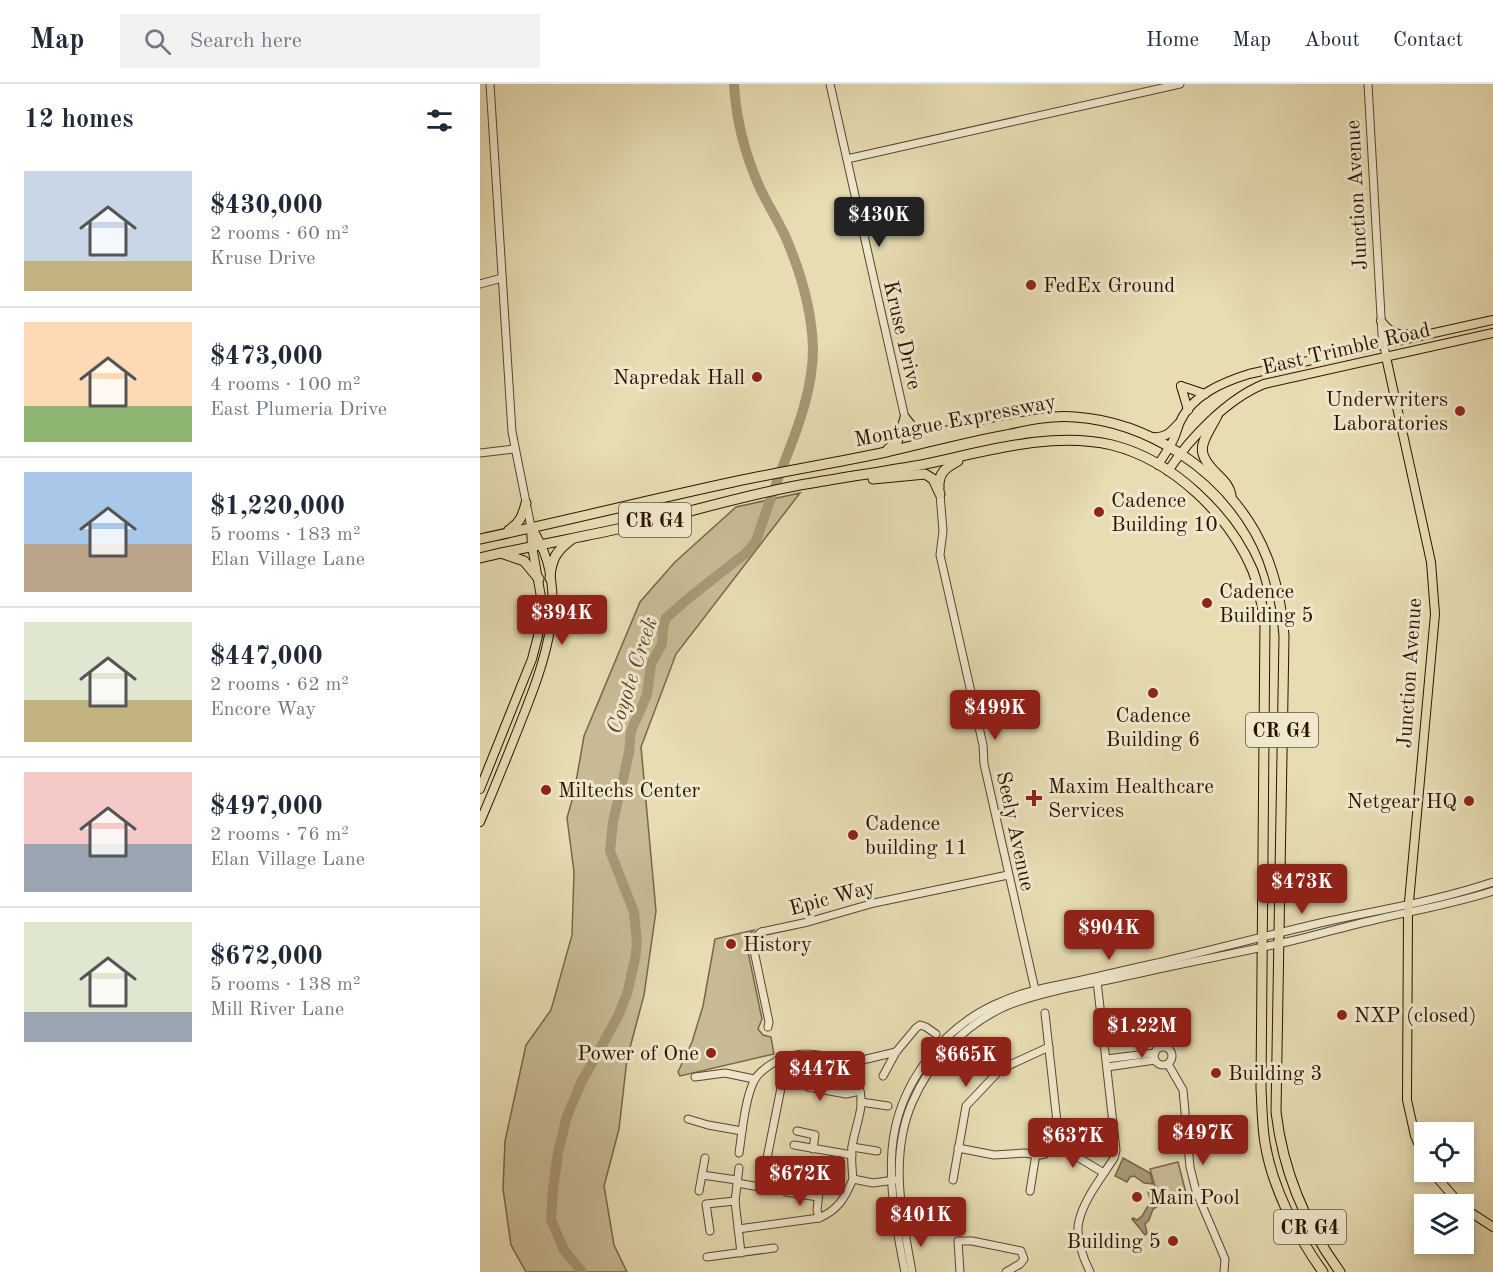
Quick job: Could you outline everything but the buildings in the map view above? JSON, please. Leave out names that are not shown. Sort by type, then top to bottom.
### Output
[{"type":"highway","points":[[1217,416],[1206,437],[1202,453],[1204,461],[1228,485],[1233,500]]},
{"type":"highway","name":"Montague Expressway","points":[[480,539],[1038,418],[1075,417],[1112,423],[1149,436],[1180,453],[1222,488],[1256,533],[1270,566],[1277,585],[1284,636],[1275,1088],[1279,1141],[1290,1177],[1310,1225],[1340,1272]]},
{"type":"highway","points":[[905,418],[915,431],[925,434],[956,428],[983,429]]},
{"type":"highway","points":[[883,452],[897,442],[905,418]]},
{"type":"highway","name":"Montague Expressway","points":[[480,558],[627,527],[806,484],[855,477],[1023,443],[1093,441],[1125,448],[1168,471],[1202,499],[1225,524],[1253,571],[1265,620],[1261,1088],[1265,1144],[1292,1224],[1323,1272]]},
{"type":"highway","points":[[940,494],[941,472],[965,456]]},
{"type":"highway","points":[[855,477],[878,478],[925,474],[933,479],[940,494]]},
{"type":"highway","points":[[505,534],[516,526],[523,515],[526,502]]},
{"type":"highway","points":[[550,578],[555,554],[576,536]]},
{"type":"highway","points":[[501,553],[524,561],[539,579]]},
{"type":"main road","name":"East Trimble Road","points":[[1149,436],[1161,438],[1168,435],[1188,410],[1205,394],[1222,383],[1249,374],[1493,320]]},
{"type":"main road","points":[[1381,321],[1399,336],[1448,330]]},
{"type":"main road","name":"East Trimble Road","points":[[1168,471],[1180,453],[1217,416],[1245,393],[1264,384],[1493,333]]},
{"type":"main road","name":"Junction Avenue","points":[[1386,357],[1431,562],[1435,614],[1408,908],[1407,1100],[1414,1132]]},
{"type":"main road","points":[[1188,410],[1181,386],[1205,394]]},
{"type":"main road","name":"East Trimble Road","points":[[1158,465],[1175,437],[1180,421]]},
{"type":"main road","points":[[480,822],[545,660],[552,622],[550,578],[542,544],[531,527]]},
{"type":"main road","points":[[480,789],[533,656],[540,621],[539,579],[532,546],[531,527]]},
{"type":"main road","points":[[1441,1182],[1451,1194]]},
{"type":"main road","points":[[1474,1215],[1493,1227]]},
{"type":"street","points":[[490,84],[514,448],[531,527]]},
{"type":"street","name":"Kruse Drive","points":[[830,84],[905,418]]},
{"type":"street","points":[[847,159],[1180,84]]},
{"type":"street","name":"Junction Avenue","points":[[1368,84],[1381,321],[1386,357]]},
{"type":"street","points":[[480,284],[502,278]]},
{"type":"street","points":[[480,453],[514,448]]},
{"type":"street","name":"Seely Avenue","points":[[940,494],[943,531],[940,555],[983,745],[984,764],[1035,994]]},
{"type":"street","name":"Epic Way","points":[[768,1027],[769,1022],[753,946],[755,938],[761,932],[808,922],[874,903],[1008,875]]},
{"type":"street","points":[[905,1272],[895,1180],[906,1119],[917,1091],[937,1060],[957,1038],[983,1019],[1035,994],[1279,944],[1493,882]]},
{"type":"street","points":[[1096,980],[1128,972],[1133,968],[1279,932],[1493,891]]},
{"type":"street","points":[[1150,971],[1157,966],[1183,960],[1190,955]]},
{"type":"street","points":[[1090,1272],[1081,1247],[1078,1233],[1079,1221],[1088,1200],[1114,1158],[1116,1150],[1096,980]]},
{"type":"street","points":[[958,1148],[994,1155],[1046,1154],[1054,1143],[1058,1131],[1045,1013]]},
{"type":"street","points":[[883,1076],[896,1053],[920,1025],[936,1035]]},
{"type":"street","points":[[952,1180],[966,1106],[1001,1069],[1049,1047]]},
{"type":"street","points":[[1155,1057],[1160,1048],[1170,1050],[1172,1057],[1168,1064]]},
{"type":"street","points":[[738,1229],[819,1218],[839,1206],[846,1197],[853,1179],[852,1147],[861,1102],[860,1091],[854,1078],[846,1068],[831,1059],[810,1053],[795,1054],[777,1060],[754,1079],[739,1153]]},
{"type":"street","points":[[846,1068],[850,1063],[896,1053]]},
{"type":"street","points":[[1106,1063],[1155,1057]]},
{"type":"street","points":[[1155,1057],[1161,1064],[1168,1064]]},
{"type":"street","points":[[767,1158],[782,1078],[782,1071],[777,1060]]},
{"type":"street","points":[[1168,1064],[1183,1090],[1191,1167],[1196,1191],[1225,1259],[1224,1272]]},
{"type":"street","points":[[695,1077],[725,1073],[754,1079]]},
{"type":"street","points":[[782,1078],[803,1081],[808,1087],[846,1094],[860,1091]]},
{"type":"street","points":[[861,1102],[888,1106]]},
{"type":"street","points":[[688,1119],[742,1131]]},
{"type":"street","points":[[797,1131],[815,1135],[813,1149]]},
{"type":"street","points":[[1054,1143],[1104,1173]]},
{"type":"street","points":[[794,1145],[852,1155]]},
{"type":"street","points":[[852,1147],[877,1151]]},
{"type":"street","points":[[1030,1191],[1036,1154]]},
{"type":"street","points":[[699,1191],[705,1158]]},
{"type":"street","points":[[739,1168],[735,1201],[741,1253]]},
{"type":"street","points":[[702,1175],[776,1190]]},
{"type":"street","points":[[853,1179],[873,1183],[895,1180]]},
{"type":"street","points":[[895,1180],[912,1272]]},
{"type":"street","points":[[819,1218],[817,1210],[820,1184]]},
{"type":"street","points":[[786,1192],[818,1197]]},
{"type":"street","points":[[710,1231],[706,1204],[735,1201]]},
{"type":"street","points":[[960,1272],[958,1241],[972,1241],[1021,1251],[1024,1259],[1006,1272]]},
{"type":"street","points":[[707,1257],[774,1248]]},
{"type":"street","points":[[1314,1259],[1316,1272]]},
{"type":"shaded area","points":[[800,493],[676,654],[641,747],[656,911],[644,995],[627,1059],[619,1129],[604,1186],[614,1245],[627,1272],[526,1272],[511,1245],[503,1189],[505,1141],[526,1045],[551,1010],[572,935],[574,872],[567,818],[584,736],[640,602],[675,562],[736,507]]},
{"type":"shaded area","points":[[754,930],[749,935],[747,947],[762,1019],[758,1029],[763,1035],[771,1037],[774,1054],[680,1076],[678,1072],[692,1042],[703,1006],[715,939]]},
{"type":"shaded area","points":[[1123,1158],[1150,1173],[1153,1184],[1144,1183],[1134,1176],[1130,1177],[1127,1182],[1115,1176]]},
{"type":"shaded area","points":[[1178,1162],[1186,1193],[1164,1199],[1158,1197],[1150,1169]]},
{"type":"shaded area","points":[[1153,1188],[1156,1199],[1162,1204],[1153,1209],[1145,1224],[1147,1233],[1145,1235],[1132,1219],[1137,1220],[1142,1216],[1151,1201],[1149,1189]]},
{"type":"waterway","name":"Coyote Creek","points":[[582,1272],[564,1250],[551,1220],[553,1189],[558,1153],[567,1116],[581,1083],[618,1016],[627,994],[635,959],[637,943],[634,912],[610,851],[613,822],[629,753],[631,731],[647,695],[651,664],[662,644],[666,618],[746,553],[756,541],[799,422],[808,393],[812,364],[810,321],[801,278],[786,238],[762,193],[749,161],[739,123],[734,84]]},
{"type":"place","name":"FedEx Ground","points":[[1031,285]]},
{"type":"place","name":"Napredak Hall","points":[[757,377]]},
{"type":"place","name":"Underwriters Laboratories","points":[[1460,411]]},
{"type":"place","name":"Cadence Building 10","points":[[1099,512]]},
{"type":"place","name":"Cadence Building 5","points":[[1207,603]]},
{"type":"place","name":"Cadence Building 6","points":[[1153,693]]},
{"type":"place","name":"Miltechs Center","points":[[546,790]]},
{"type":"place","name":"Maxim Healthcare Services","points":[[1034,798]]},
{"type":"place","name":"Netgear HQ","points":[[1469,801]]},
{"type":"place","name":"Cadence building 11","points":[[853,835]]},
{"type":"place","name":"History","points":[[731,944]]},
{"type":"place","name":"NXP (closed)","points":[[1342,1015]]},
{"type":"place","name":"Power of One","points":[[711,1053]]},
{"type":"place","name":"Building 3","points":[[1216,1073]]},
{"type":"place","name":"Main Pool","points":[[1137,1197]]},
{"type":"place","name":"Building 5","points":[[1173,1241]]}]
